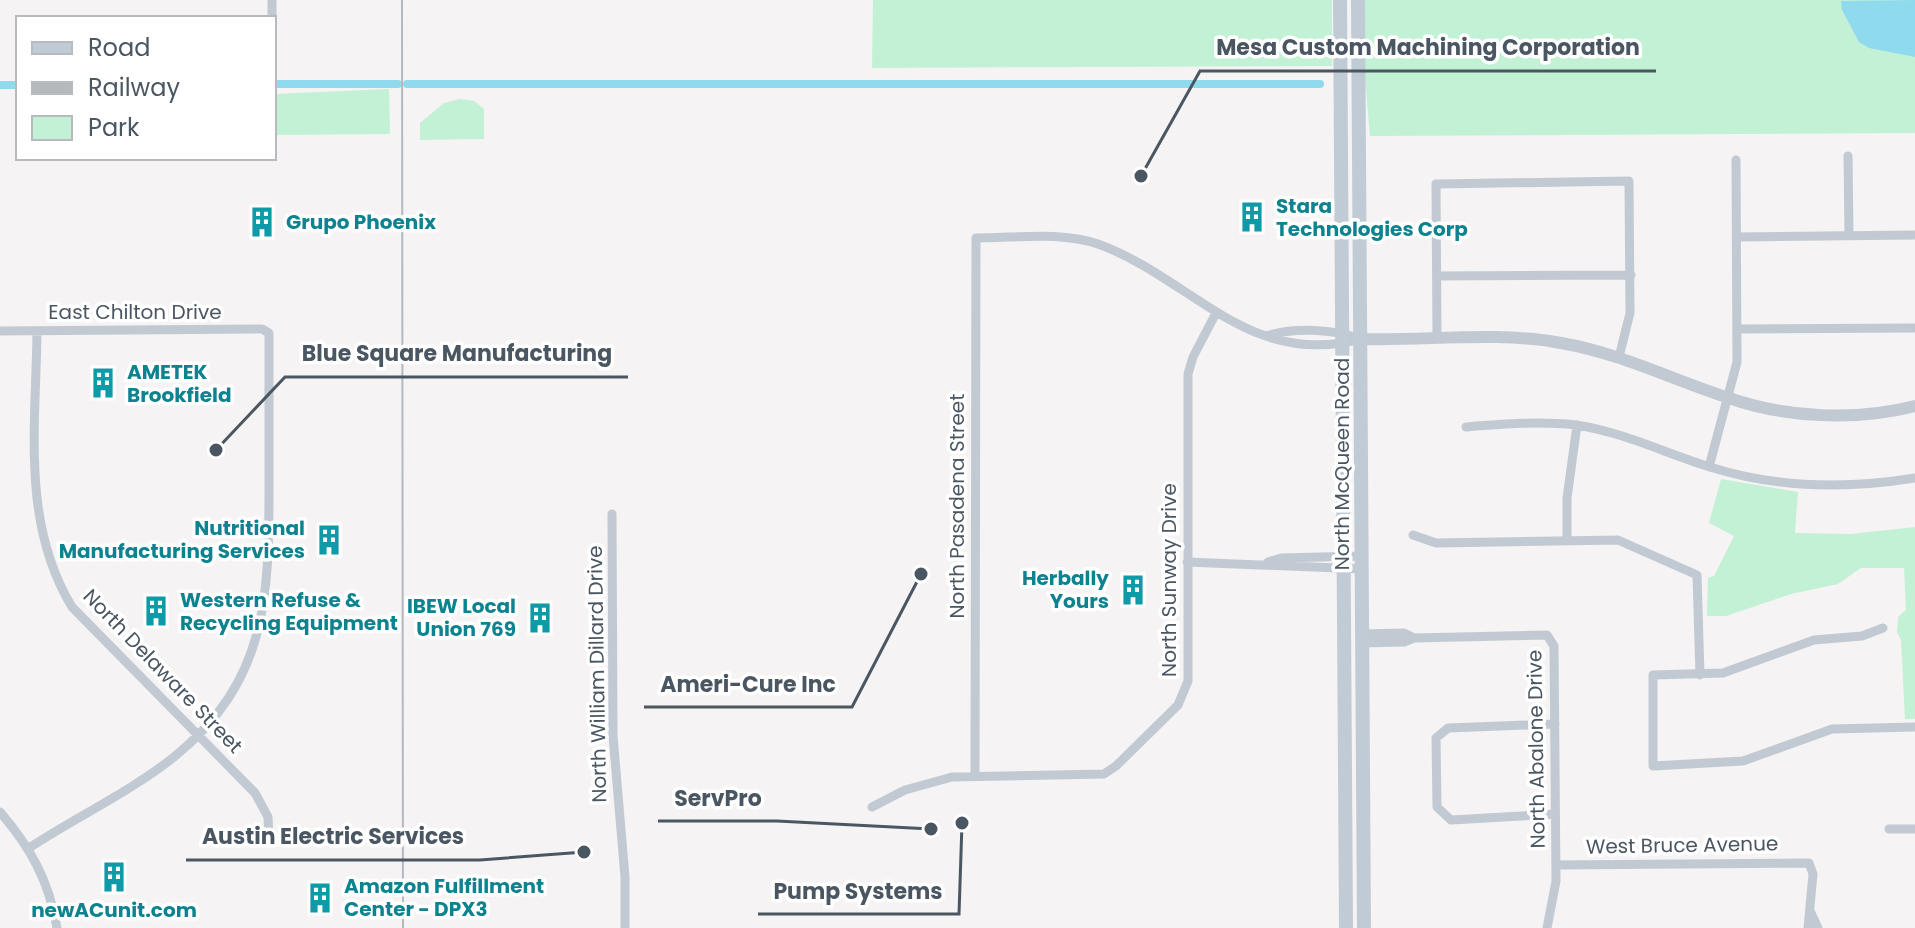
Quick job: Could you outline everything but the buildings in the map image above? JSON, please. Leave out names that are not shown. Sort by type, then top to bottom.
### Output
[{"type":"main road","name":"North McQueen Road","points":[[1340,0],[1346,928]]},
{"type":"main road","name":"North McQueen Road","points":[[1358,0],[1364,928]]},
{"type":"main road","points":[[1339,79],[1357,79]]},
{"type":"main road","points":[[1345,792],[1363,792]]},
{"type":"street","points":[[1848,156],[1849,235]]},
{"type":"street","points":[[1709,467],[1737,362],[1736,160]]},
{"type":"street","points":[[1437,338],[1436,184],[1629,181],[1630,313],[1619,357]]},
{"type":"street","points":[[1737,237],[1915,235]]},
{"type":"street","name":"North Pasadena Street","points":[[975,774],[976,238],[1067,238],[1096,243],[1120,254],[1216,313]]},
{"type":"street","points":[[1437,276],[1631,275]]},
{"type":"street","points":[[1216,313],[1266,336],[1279,332],[1361,339],[1538,339],[1619,357],[1729,398],[1821,415],[1915,406]]},
{"type":"street","name":"North Sunway Drive","points":[[872,807],[928,781],[975,774],[1104,774],[1178,705],[1188,681],[1188,374],[1216,313]]},
{"type":"street","points":[[1737,329],[1915,328]]},
{"type":"street","name":"East Chilton Drive","points":[[0,331],[262,329],[269,333],[269,580],[264,608],[239,678],[198,734]]},
{"type":"street","name":"North Delaware Street","points":[[37,331],[36,501],[41,538],[53,576],[72,607],[255,793],[268,817],[269,839]]},
{"type":"street","points":[[1466,427],[1534,423],[1577,425],[1617,434],[1709,467],[1790,484],[1877,484],[1915,478]]},
{"type":"street","points":[[1567,540],[1567,498],[1577,425]]},
{"type":"street","name":"North William Dillard Drive","points":[[612,514],[613,736],[624,863],[625,928]]},
{"type":"street","points":[[1413,535],[1436,543],[1618,540],[1697,575],[1700,675]]},
{"type":"street","points":[[1187,562],[1264,563],[1281,558],[1362,562]]},
{"type":"street","points":[[1883,628],[1862,636],[1814,640],[1723,673],[1653,675],[1653,766],[1743,761],[1832,729],[1915,727]]},
{"type":"street","name":"North Abalone Drive","points":[[1362,638],[1547,635],[1554,646],[1556,865],[1547,928]]},
{"type":"street","points":[[1555,724],[1441,731],[1436,738],[1437,807],[1442,815],[1451,820],[1555,814]]},
{"type":"street","points":[[29,848],[172,758],[198,734]]},
{"type":"street","points":[[0,812],[29,848],[53,900],[57,928]]},
{"type":"street","points":[[1889,829],[1915,829]]},
{"type":"street","name":"West Bruce Avenue","points":[[1556,865],[1809,863],[1813,874],[1810,911],[1814,928]]},
{"type":"green space","points":[[873,0],[1332,0],[1332,66],[872,68]]},
{"type":"green space","points":[[1365,0],[1915,0],[1915,133],[1370,136],[1364,66]]},
{"type":"green space","points":[[389,89],[390,134],[276,135],[276,94]]},
{"type":"green space","points":[[460,99],[474,101],[484,109],[484,139],[420,140],[420,123],[444,103]]},
{"type":"green space","points":[[1721,479],[1798,492],[1795,533],[1851,534],[1915,527],[1915,719],[1905,719],[1901,640],[1897,632],[1898,617],[1906,610],[1904,568],[1861,568],[1838,584],[1791,594],[1726,616],[1707,616],[1708,578],[1714,576],[1734,536],[1709,523]]},
{"type":"water","points":[[1915,0],[1915,57],[1869,48],[1859,42],[1842,10],[1841,1]]},
{"type":"waterway","points":[[276,84],[398,84]]},
{"type":"waterway","points":[[407,84],[1320,84]]},
{"type":"waterway","points":[[0,85],[16,85]]},
{"type":"railway","points":[[402,0],[403,928]]},
{"type":"place","name":"Mesa Custom Machining Corporation","points":[[1141,176]]},
{"type":"place","name":"Stara Technologies Corp","points":[[1252,217]]},
{"type":"place","name":"Grupo Phoenix","points":[[262,222]]},
{"type":"place","name":"AMETEK Brookfield","points":[[103,383]]},
{"type":"place","name":"Blue Square Manufacturing","points":[[216,450]]},
{"type":"place","name":"Nutritional Manufacturing Services","points":[[329,540]]},
{"type":"place","name":"Ameri-Cure Inc","points":[[921,574]]},
{"type":"place","name":"Herbally Yours","points":[[1133,590]]},
{"type":"place","name":"Western Refuse & Recycling Equipment","points":[[156,611]]},
{"type":"place","name":"IBEW Local Union 769","points":[[540,618]]},
{"type":"place","name":"Pump Systems","points":[[962,823]]},
{"type":"place","name":"ServPro","points":[[931,829]]},
{"type":"place","name":"Austin Electric Services","points":[[584,852]]},
{"type":"place","name":"newACunit.com","points":[[114,877]]},
{"type":"place","name":"Amazon Fulfillment Center - DPX3","points":[[320,898]]}]
